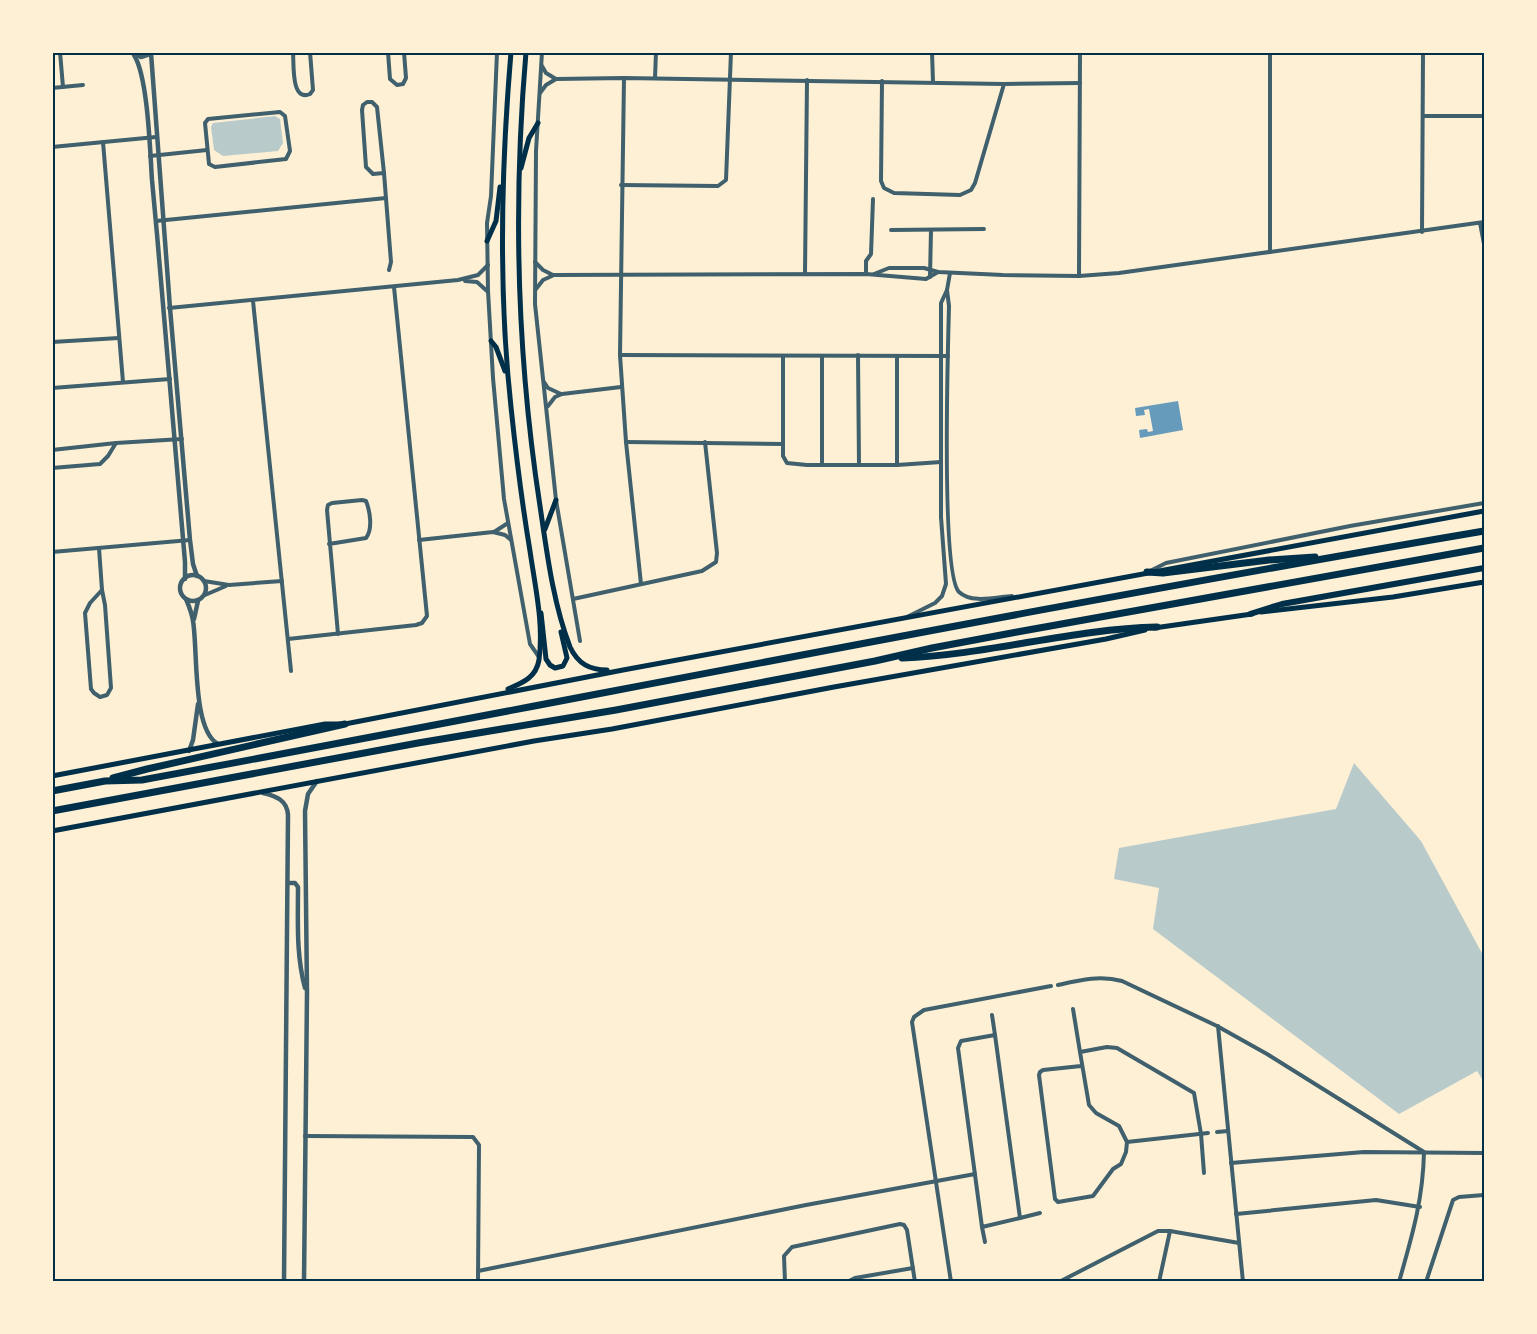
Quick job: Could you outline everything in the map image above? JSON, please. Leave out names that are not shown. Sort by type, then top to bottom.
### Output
[{"type":"highway","points":[[105,781],[150,778],[1329,558],[1485,531]]},
{"type":"highway","points":[[52,811],[418,743],[638,706],[1063,623],[1485,548]]},
{"type":"highway","points":[[1147,572],[1169,573],[1285,558],[1329,558]]},
{"type":"highway","points":[[1250,614],[1282,604],[1485,568]]},
{"type":"highway","points":[[891,658],[938,656],[1110,631],[1156,627]]},
{"type":"highway","points":[[52,791],[105,781],[147,769],[345,724]]},
{"type":"main road","points":[[498,693],[528,680],[536,669],[540,635],[536,588],[518,474],[509,385],[504,300],[503,177],[511,52]]},
{"type":"main road","points":[[526,52],[520,172],[523,341],[530,426],[544,534],[567,658],[563,666],[558,669],[550,665],[546,659],[541,609],[536,588]]},
{"type":"main road","points":[[520,172],[529,138],[538,123]]},
{"type":"main road","points":[[487,241],[496,221],[503,177]]},
{"type":"main road","points":[[490,341],[499,354],[509,385]]},
{"type":"main road","points":[[544,534],[556,500]]},
{"type":"main road","points":[[52,776],[325,724],[345,724],[498,693],[1485,511]]},
{"type":"main road","points":[[52,831],[1106,639],[1156,627],[1393,597],[1485,582]]},
{"type":"main road","points":[[555,594],[566,635],[578,660],[598,670],[623,670]]},
{"type":"street","points":[[60,52],[63,87]]},
{"type":"street","points":[[293,52],[297,90],[304,96],[313,90],[310,52]]},
{"type":"street","points":[[388,52],[390,79],[397,85],[402,85],[406,80],[404,52]]},
{"type":"street","points":[[497,52],[487,241],[490,341],[496,421],[508,522],[530,644],[539,657]]},
{"type":"street","points":[[542,52],[534,262],[537,335],[556,500],[580,641]]},
{"type":"street","points":[[656,52],[656,78]]},
{"type":"street","points":[[621,185],[718,186],[723,184],[726,180],[731,52]]},
{"type":"street","points":[[932,52],[933,82]]},
{"type":"street","points":[[1078,276],[1080,52]]},
{"type":"street","points":[[1270,52],[1270,252]]},
{"type":"street","points":[[1422,232],[1423,52]]},
{"type":"street","points":[[133,54],[141,57],[151,53],[190,540],[197,576]]},
{"type":"street","points":[[133,54],[141,70],[149,138],[183,541],[184,579],[181,589],[193,621],[199,701],[206,733],[220,745]]},
{"type":"street","points":[[541,63],[546,73],[556,79]]},
{"type":"street","points":[[624,78],[620,275],[621,387],[641,584]]},
{"type":"street","points":[[539,94],[546,85],[556,79],[1080,83]]},
{"type":"street","points":[[805,274],[807,80]]},
{"type":"street","points":[[882,81],[881,181],[884,188],[894,194],[960,195],[971,190],[1004,84]]},
{"type":"street","points":[[52,88],[83,85]]},
{"type":"street","points":[[384,173],[373,174],[366,166],[362,110],[367,102],[372,102],[377,107],[384,173],[391,262],[389,270]]},
{"type":"street","points":[[278,111],[285,116],[290,151],[288,157],[283,160],[213,166],[208,162],[207,150],[205,123],[210,118],[278,111]]},
{"type":"street","points":[[1423,116],[1485,116]]},
{"type":"street","points":[[52,147],[156,137]]},
{"type":"street","points":[[103,142],[123,382]]},
{"type":"street","points":[[150,156],[207,150]]},
{"type":"street","points":[[156,220],[386,198]]},
{"type":"street","points":[[866,274],[866,261],[871,254],[873,199]]},
{"type":"street","points":[[874,274],[889,268],[930,268],[950,273],[1078,276],[1132,272],[1482,223],[1485,244]]},
{"type":"street","points":[[891,230],[984,230]]},
{"type":"street","points":[[930,278],[931,230]]},
{"type":"street","points":[[534,262],[543,270],[554,275],[874,274],[892,278],[930,278],[939,272]]},
{"type":"street","points":[[162,309],[458,280],[478,275],[488,265]]},
{"type":"street","points":[[904,619],[935,603],[945,588],[941,517],[941,303],[947,290],[950,273]]},
{"type":"street","points":[[535,290],[543,280],[554,275]]},
{"type":"street","points":[[458,280],[477,282],[488,291]]},
{"type":"street","points":[[288,639],[422,623],[427,616],[394,287]]},
{"type":"street","points":[[947,290],[949,306],[948,527],[953,583],[960,592],[971,598],[1021,596]]},
{"type":"street","points":[[253,301],[291,671]]},
{"type":"street","points":[[52,342],[119,338]]},
{"type":"street","points":[[620,355],[948,356]]},
{"type":"street","points":[[858,355],[859,465]]},
{"type":"street","points":[[822,356],[822,465]]},
{"type":"street","points":[[897,356],[897,465]]},
{"type":"street","points":[[783,357],[783,444],[784,459],[789,464],[897,465],[941,462]]},
{"type":"street","points":[[52,388],[177,377]]},
{"type":"street","points":[[543,382],[555,393],[562,394],[621,387]]},
{"type":"street","points":[[546,410],[549,402],[562,394]]},
{"type":"street","points":[[52,450],[182,439]]},
{"type":"street","points":[[626,442],[783,444]]},
{"type":"street","points":[[573,599],[702,571],[716,562],[717,553],[705,442]]},
{"type":"street","points":[[52,468],[100,464],[116,443]]},
{"type":"street","points":[[329,544],[366,538],[370,527],[366,501],[328,505],[329,544],[338,634]]},
{"type":"street","points":[[1147,572],[1166,563],[1350,526],[1485,503]]},
{"type":"street","points":[[493,532],[508,522]]},
{"type":"street","points":[[419,540],[493,532],[505,535],[511,540]]},
{"type":"street","points":[[52,552],[190,540]]},
{"type":"street","points":[[99,548],[111,688],[107,694],[100,697],[91,689],[84,613],[102,590]]},
{"type":"street","points":[[184,579],[197,576],[204,581],[229,585],[282,581]]},
{"type":"street","points":[[204,581],[205,595]]},
{"type":"street","points":[[193,621],[198,601],[205,595],[229,585]]},
{"type":"street","points":[[186,599],[198,601]]},
{"type":"street","points":[[189,751],[199,701]]},
{"type":"street","points":[[304,1281],[307,993],[305,811],[308,794],[317,781]]},
{"type":"street","points":[[263,793],[280,799],[288,809],[284,1281]]},
{"type":"street","points":[[289,883],[295,883],[298,887],[299,953],[307,993]]},
{"type":"street","points":[[1058,985],[1096,977],[1108,977],[1122,981],[1217,1026],[1267,1054],[1425,1152]]},
{"type":"street","points":[[951,1281],[912,1029],[914,1017],[924,1010],[1051,986]]},
{"type":"street","points":[[1073,1009],[1089,1105],[1096,1113],[1119,1126],[1127,1142],[1121,1164],[1113,1169],[1093,1196],[1061,1202],[1055,1199],[1040,1072],[1082,1066]]},
{"type":"street","points":[[992,1015],[1020,1218]]},
{"type":"street","points":[[1217,1026],[1243,1281]]},
{"type":"street","points":[[985,1242],[958,1048],[961,1041],[995,1035]]},
{"type":"street","points":[[1080,1052],[1107,1047],[1117,1048],[1191,1091],[1196,1099],[1204,1173]]},
{"type":"street","points":[[1217,1132],[1228,1131]]},
{"type":"street","points":[[1127,1142],[1208,1133]]},
{"type":"street","points":[[305,1136],[474,1137],[479,1145],[478,1281]]},
{"type":"street","points":[[1231,1163],[1364,1152],[1485,1153]]},
{"type":"street","points":[[1399,1281],[1423,1188],[1425,1152]]},
{"type":"street","points":[[478,1271],[975,1174]]},
{"type":"street","points":[[1426,1281],[1453,1200],[1459,1197],[1485,1195]]},
{"type":"street","points":[[1236,1214],[1376,1200],[1419,1207]]},
{"type":"street","points":[[982,1227],[1040,1214]]},
{"type":"street","points":[[785,1281],[784,1256],[792,1247],[900,1224],[904,1225],[907,1230],[915,1281]]},
{"type":"street","points":[[1059,1281],[1153,1232],[1170,1231],[1239,1243]]},
{"type":"street","points":[[1159,1281],[1170,1231]]},
{"type":"street","points":[[847,1281],[913,1268]]},
{"type":"shaded area","points":[[275,116],[280,119],[283,143],[278,151],[223,156],[214,150],[211,127],[213,123]]},
{"type":"shaded area","points":[[1354,763],[1421,841],[1484,957],[1484,1082],[1477,1071],[1399,1114],[1153,929],[1159,888],[1114,879],[1119,848],[1336,809]]},
{"type":"water","points":[[1178,401],[1183,430],[1140,438],[1139,430],[1153,431],[1149,409],[1144,410],[1145,415],[1136,416],[1135,408]]}]
